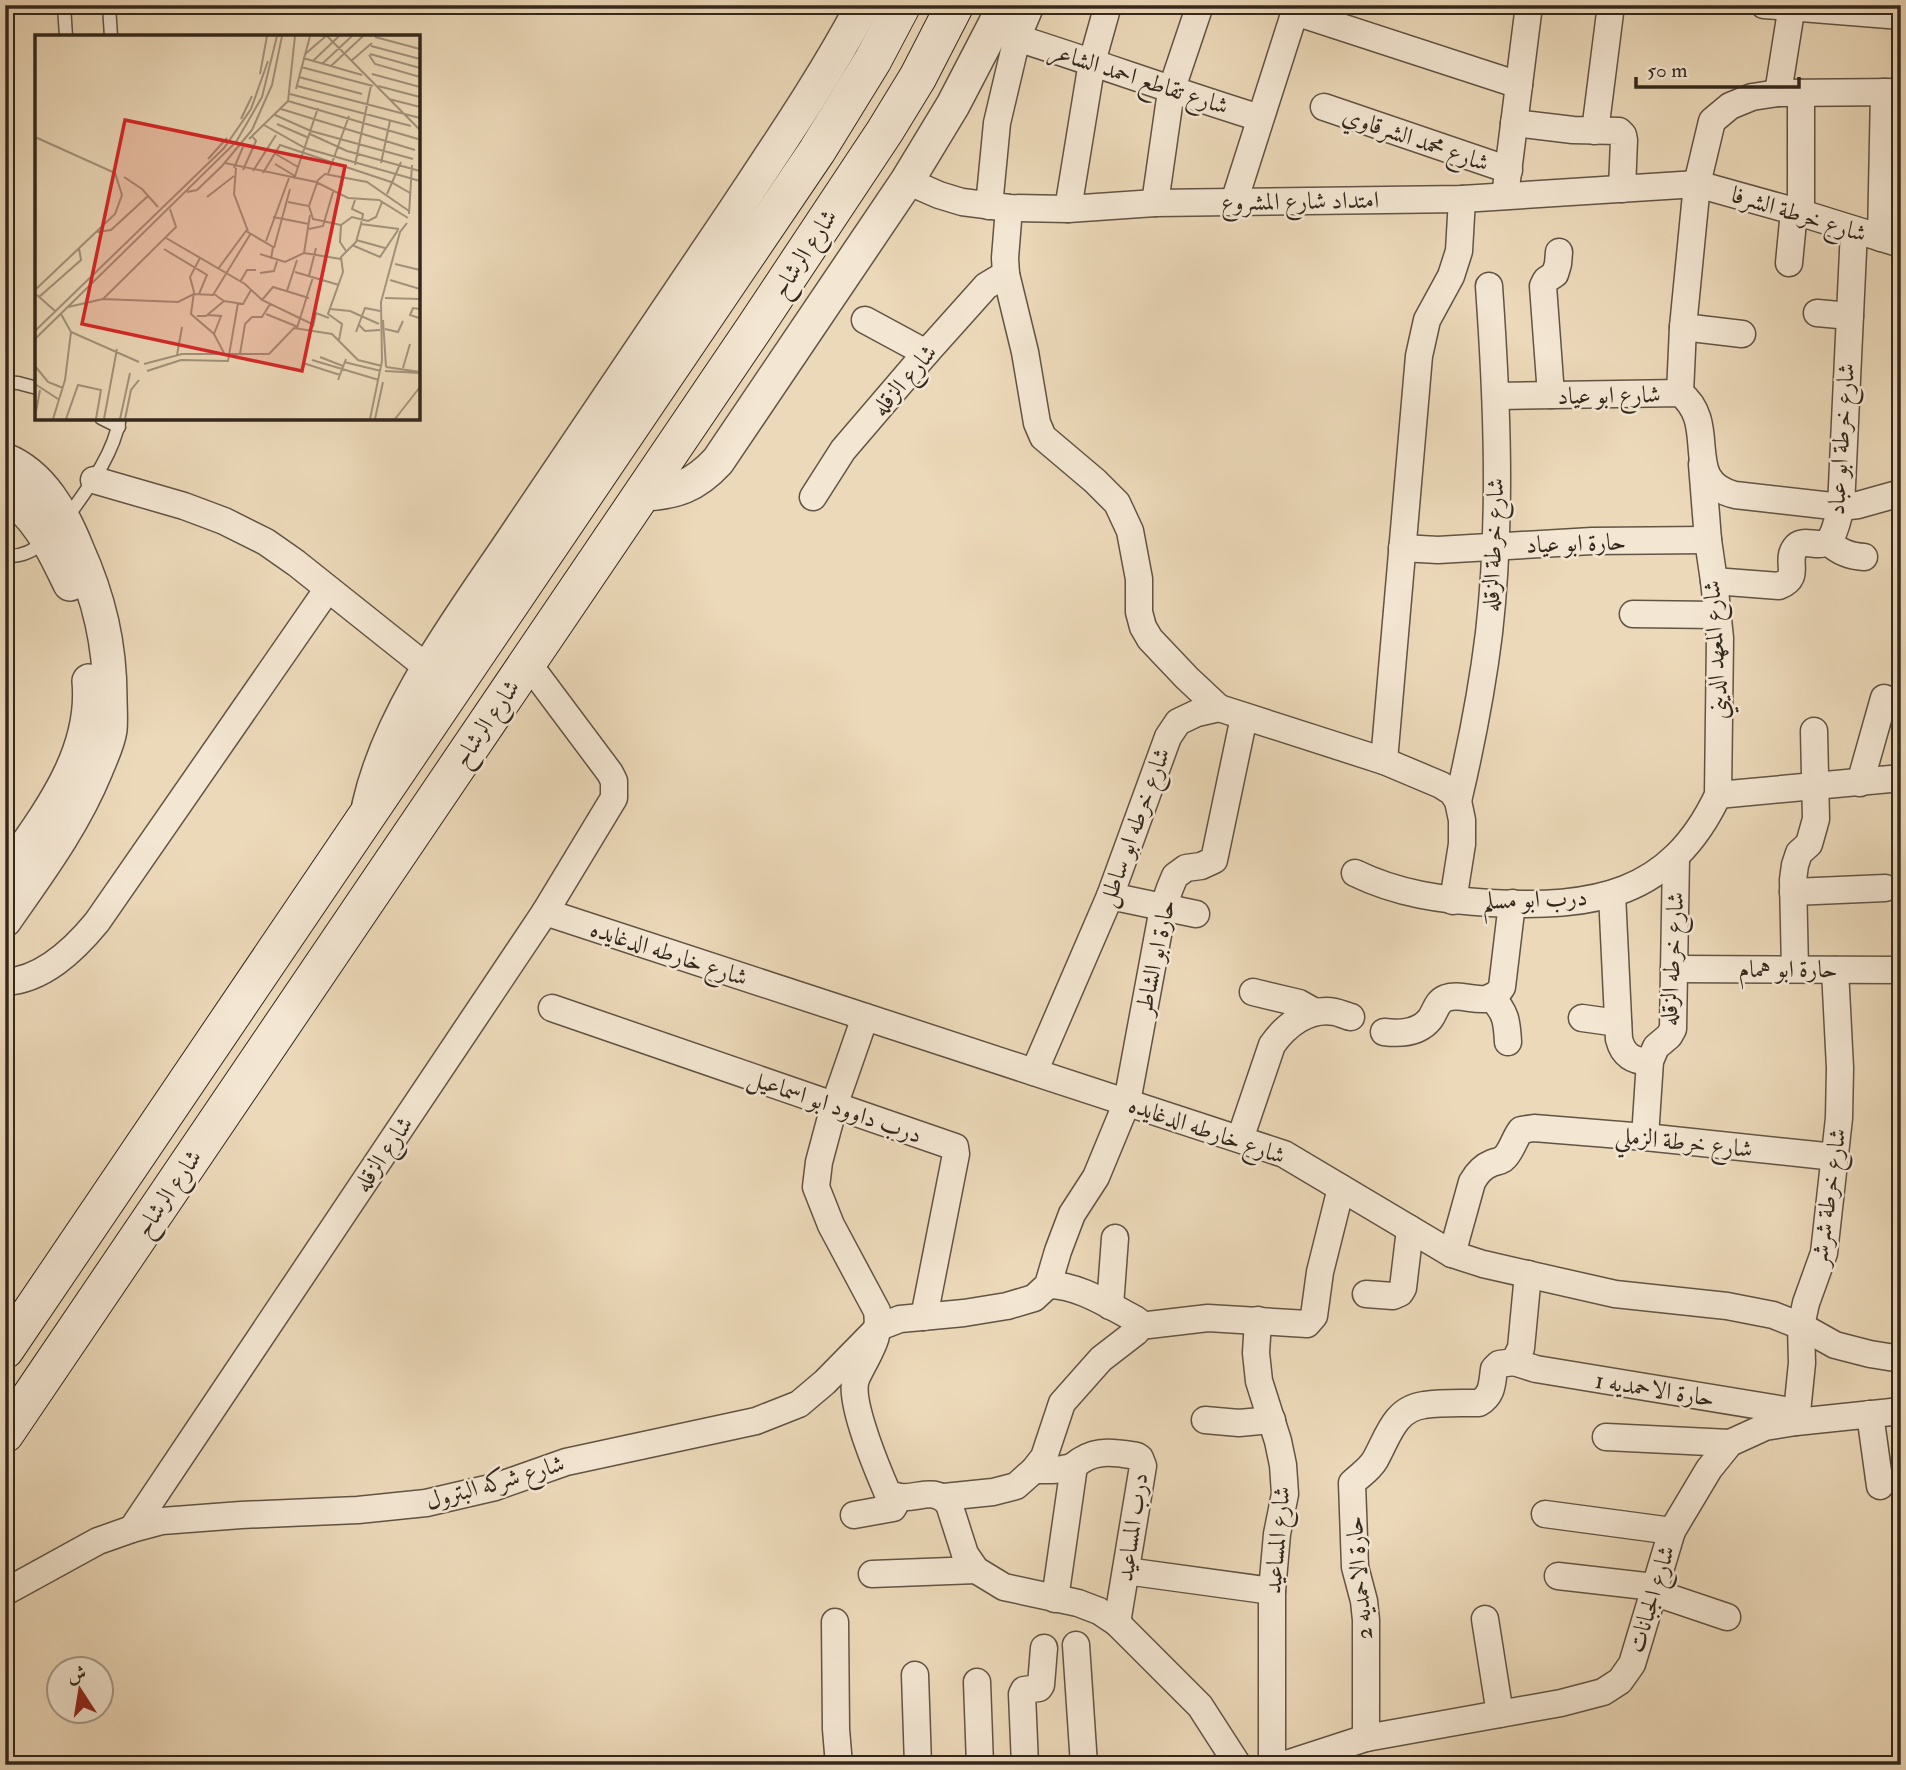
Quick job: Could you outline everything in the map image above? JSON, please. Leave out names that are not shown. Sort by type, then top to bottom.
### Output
[{"type":"main road","name":"شارع الرشاح","points":[[5,1350],[817,151],[873,60],[902,5]]},
{"type":"main road","name":"شارع الرشاح","points":[[5,1434],[886,131],[918,77],[955,5]]},
{"type":"street","points":[[366,818],[381,763],[409,702],[429,669],[776,149],[842,46],[863,5]]},
{"type":"street","points":[[642,494],[676,491],[706,474],[718,461],[907,181],[953,105],[1005,5]]},
{"type":"street","points":[[1031,5],[1017,38],[997,123],[999,207],[1006,274],[1025,352],[1037,423],[1043,437],[1117,503],[1130,531],[1139,579],[1139,612],[1143,627],[1150,639],[1219,708],[1384,761],[1452,792],[1458,801],[1462,820],[1462,844],[1453,901]]},
{"type":"street","points":[[1068,209],[1092,62],[1108,5]]},
{"type":"street","points":[[1155,203],[1171,91],[1200,5]]},
{"type":"street","points":[[1507,183],[1529,5]]},
{"type":"street","points":[[1595,131],[1611,5]]},
{"type":"street","points":[[1764,5],[1901,16]]},
{"type":"street","points":[[1789,263],[1798,212],[1789,93],[1792,6]]},
{"type":"street","points":[[1234,202],[1296,8],[1519,85]]},
{"type":"street","name":"شارع تقاطع احمد الشاعر","points":[[1017,38],[1171,91],[1260,118]]},
{"type":"street","points":[[1681,393],[1683,327],[1697,184],[1712,121],[1730,106],[1752,97],[1789,93],[1892,92],[1891,241]]},
{"type":"street","name":"شارع محمد الشرقاوي","points":[[1324,107],[1507,183]]},
{"type":"street","points":[[1514,123],[1619,131],[1623,135],[1622,189]]},
{"type":"street","name":"امتداد شارع المشروع","points":[[907,181],[962,202],[999,207],[1068,209],[1155,203],[1462,199],[1507,183],[1622,189],[1697,184]]},
{"type":"street","name":"شارع خرطة الشرفا","points":[[1697,184],[1891,241]]},
{"type":"street","points":[[1384,761],[1419,356],[1427,320],[1451,276],[1459,251],[1462,199]]},
{"type":"street","name":"شارع خرطة ابو عباد","points":[[1714,581],[1779,586],[1787,583],[1792,577],[1793,551],[1796,546],[1803,543],[1822,544],[1828,542],[1832,536],[1840,507],[1854,230]]},
{"type":"street","points":[[1551,396],[1543,286],[1546,280],[1555,274],[1559,252]]},
{"type":"street","name":"شارع الزقله","points":[[813,497],[843,450],[926,353],[986,286],[1006,274]]},
{"type":"street","name":"شارع خرطة الزقله","points":[[1458,801],[1474,730],[1489,633],[1496,546],[1497,396],[1489,286]]},
{"type":"street","points":[[1817,313],[1850,316]]},
{"type":"street","points":[[865,320],[926,353]]},
{"type":"street","points":[[1683,327],[1742,334]]},
{"type":"street","name":"شارع ابو عياد","points":[[1497,396],[1681,393],[1696,411],[1702,436],[1702,464]]},
{"type":"street","points":[[5,460],[36,480],[56,529],[83,623],[90,697],[85,734],[72,770],[44,820],[5,876]]},
{"type":"street","points":[[1702,464],[1711,483],[1723,492],[1735,495],[1840,507],[1901,493]]},
{"type":"street","name":"شارع المعهد الديني","points":[[1702,464],[1707,540],[1720,638],[1718,795]]},
{"type":"street","points":[[94,480],[162,499],[223,521],[266,542],[429,669]]},
{"type":"street","points":[[5,494],[33,518],[56,529],[87,570],[105,632],[110,666],[110,730],[83,802],[5,920]]},
{"type":"street","name":"حارة ابو عياد","points":[[1402,548],[1438,550],[1592,541],[1707,540]]},
{"type":"street","points":[[1828,542],[1851,556],[1864,557]]},
{"type":"street","points":[[5,982],[38,972],[61,960],[80,942],[113,899],[327,590]]},
{"type":"street","points":[[1633,614],[1717,615]]},
{"type":"street","name":"شارع الزقله","points":[[132,1529],[545,912],[614,798],[614,780],[610,772],[527,662]]},
{"type":"street","points":[[1860,783],[1884,698]]},
{"type":"street","name":"شارع خرطه ابو ساطل","points":[[1034,1072],[1110,896],[1168,737],[1178,722],[1197,713],[1219,708]]},
{"type":"street","name":"حارة ابو الشاطر","points":[[1048,1285],[1072,1214],[1096,1177],[1127,1102],[1163,908],[1175,876],[1186,868],[1201,866],[1214,860],[1244,717]]},
{"type":"street","points":[[1795,970],[1795,865],[1799,853],[1809,844],[1816,819],[1814,731]]},
{"type":"street","points":[[1718,795],[1901,778]]},
{"type":"street","name":"درب ابو مسلم","points":[[1355,873],[1401,891],[1453,901],[1578,902],[1612,894],[1657,872],[1676,857],[1700,828],[1718,795]]},
{"type":"street","name":"شارع خرطه الزقله","points":[[1645,1137],[1650,1061],[1656,1047],[1673,1029],[1676,857]]},
{"type":"street","points":[[1793,892],[1885,888]]},
{"type":"street","points":[[1612,894],[1619,1039],[1622,1049],[1629,1057],[1639,1062],[1650,1061]]},
{"type":"street","points":[[1110,896],[1196,914]]},
{"type":"street","points":[[1384,1032],[1412,1031],[1423,1025],[1443,999],[1452,996],[1480,1000],[1499,992],[1502,987],[1511,903]]},
{"type":"street","name":"شارع خارطه الدغايده","points":[[545,912],[1284,1154],[1452,1254],[1483,1264],[1615,1294],[1762,1312],[1801,1326],[1835,1345],[1901,1359]]},
{"type":"street","name":"حارة ابو همام","points":[[1674,968],[1901,970]]},
{"type":"street","name":"شارع خرطة شرشر","points":[[1796,1417],[1802,1363],[1801,1326],[1806,1303],[1824,1253],[1839,1118],[1840,1068],[1835,970]]},
{"type":"street","points":[[1253,992],[1299,1003],[1315,1013]]},
{"type":"street","points":[[1491,997],[1501,1007],[1506,1018],[1508,1042]]},
{"type":"street","name":"درب داوود ابو اسماعيل","points":[[552,1008],[955,1147],[956,1154],[924,1317]]},
{"type":"street","points":[[1240,1139],[1272,1045],[1286,1028],[1304,1016],[1315,1013],[1333,1011],[1351,1017]]},
{"type":"street","points":[[865,1017],[818,1161],[816,1187],[831,1225],[877,1311],[879,1326],[874,1344],[855,1384],[856,1402],[867,1441],[888,1494],[899,1497],[937,1494],[944,1497],[993,1492],[1016,1486],[1044,1457],[1062,1403],[1101,1359],[1140,1326],[1208,1318],[1300,1324],[1312,1321],[1320,1272],[1341,1188]]},
{"type":"street","points":[[1582,1018],[1618,1023]]},
{"type":"street","name":"شارع خرطة الزملي","points":[[1452,1254],[1477,1172],[1489,1164],[1501,1161],[1521,1130],[1534,1128],[1645,1137],[1835,1157]]},
{"type":"street","points":[[1366,1294],[1392,1296],[1400,1293],[1403,1288],[1410,1228]]},
{"type":"street","points":[[1110,1306],[1115,1238]]},
{"type":"street","points":[[1514,1362],[1521,1348],[1528,1274]]},
{"type":"street","points":[[879,1326],[901,1319],[1007,1306],[1034,1298],[1048,1285],[1075,1289],[1135,1319],[1140,1326]]},
{"type":"street","name":"شارع المساعيد","points":[[1258,1320],[1256,1353],[1259,1381],[1283,1465],[1285,1494],[1277,1534],[1272,1591],[1272,1765]]},
{"type":"street","name":"شارع شركه البترول","points":[[5,1592],[98,1541],[162,1521],[358,1510],[426,1503],[495,1487],[566,1462],[756,1421],[799,1404],[825,1382],[879,1326]]},
{"type":"street","name":"حارة الاحمديه 1","points":[[1514,1362],[1536,1369],[1796,1417]]},
{"type":"street","name":"حارة الاحمديه 2","points":[[1366,1738],[1366,1620],[1355,1567],[1352,1483],[1366,1472],[1375,1460],[1400,1415],[1423,1405],[1479,1403],[1491,1392],[1494,1369],[1499,1364],[1514,1362]]},
{"type":"street","name":"شارع الجبانات","points":[[1283,1765],[1366,1738],[1560,1703],[1603,1692],[1620,1681],[1632,1664],[1672,1531],[1709,1468],[1730,1443],[1796,1417],[1901,1411]]},
{"type":"street","points":[[1870,1414],[1880,1486]]},
{"type":"street","points":[[1205,1420],[1240,1423],[1272,1420]]},
{"type":"street","points":[[1606,1437],[1730,1443]]},
{"type":"street","name":"درب المساعيد","points":[[1034,1470],[1064,1469],[1105,1452],[1140,1458],[1143,1466],[1117,1623]]},
{"type":"street","points":[[1055,1598],[1074,1466]]},
{"type":"street","points":[[854,1515],[893,1508],[899,1497]]},
{"type":"street","points":[[944,1497],[949,1504],[965,1554],[976,1570],[1004,1587],[1099,1611],[1117,1623],[1200,1706],[1238,1765]]},
{"type":"street","points":[[1545,1514],[1672,1531]]},
{"type":"street","points":[[872,1574],[976,1570]]},
{"type":"street","points":[[1126,1571],[1272,1591]]},
{"type":"street","points":[[1558,1576],[1654,1590],[1727,1617]]},
{"type":"street","points":[[1485,1619],[1500,1714]]},
{"type":"street","points":[[835,1622],[839,1765]]},
{"type":"street","points":[[1076,1645],[1084,1765]]},
{"type":"street","points":[[1025,1765],[1021,1679],[1039,1688],[1044,1648]]},
{"type":"street","points":[[915,1675],[918,1765]]},
{"type":"street","points":[[977,1682],[980,1765]]},
{"type":"lane","points":[[64,5],[66,35]]},
{"type":"lane","points":[[109,5],[111,35]]},
{"type":"lane","points":[[5,382],[35,386]]},
{"type":"lane","points":[[6,557],[33,550],[56,529],[100,471],[120,423]]}]
